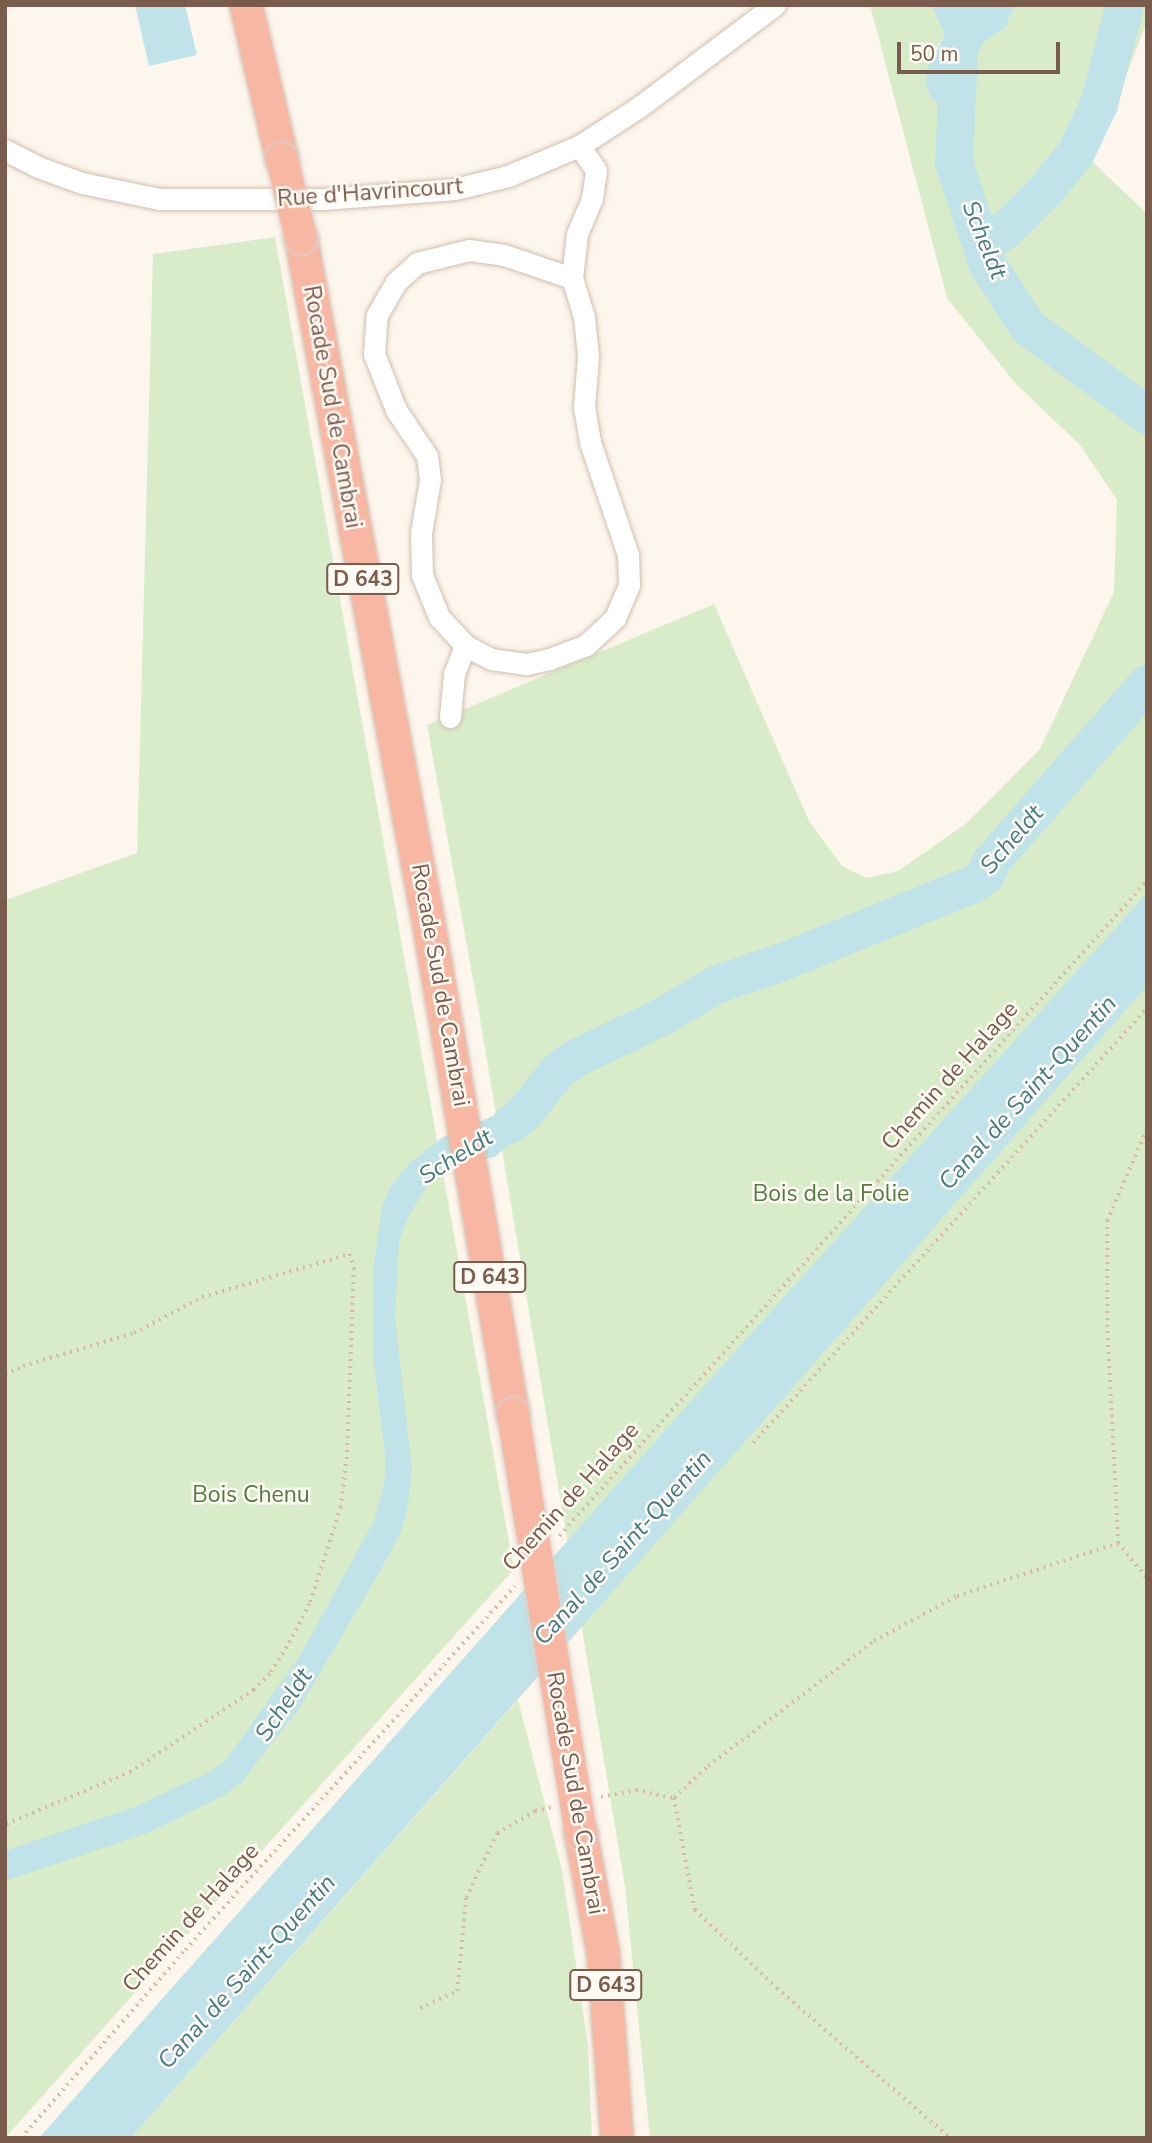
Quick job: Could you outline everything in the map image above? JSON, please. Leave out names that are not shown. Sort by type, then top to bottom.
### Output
[{"type":"highway","name":"Rocade Sud de Cambrai","points":[[246,5],[301,238],[428,919],[513,1414],[581,1834],[603,1951],[617,2138]]},
{"type":"street","name":"Rue d'Havrincourt","points":[[5,150],[58,175],[114,192],[159,199],[218,201],[386,197],[455,189],[508,176],[579,146],[649,100],[775,5]]},
{"type":"street","points":[[572,278],[504,255],[469,250],[442,254],[416,262],[396,282],[377,315],[374,354],[396,410],[427,456],[430,480],[421,533],[422,576],[439,617],[465,645],[491,659],[526,664],[550,659],[586,645],[615,618],[629,585],[628,555],[590,442],[584,407],[589,356],[584,317],[572,278],[577,234],[592,199],[596,170],[579,146]]},
{"type":"street","points":[[450,717],[454,674],[465,645]]},
{"type":"path","name":"Chemin de Halage","points":[[553,1543],[1147,881]]},
{"type":"path","points":[[753,1443],[1147,1009]]},
{"type":"path","points":[[1147,1128],[1107,1222],[1107,1327],[1118,1543],[1147,1578]]},
{"type":"path","points":[[5,1374],[23,1366],[82,1351],[134,1333],[202,1297],[350,1254],[354,1268],[341,1507],[310,1604],[270,1674],[254,1690],[131,1772],[5,1825]]},
{"type":"path","points":[[674,1798],[708,1766],[874,1641],[957,1596],[1118,1543]]},
{"type":"path","name":"Chemin de Halage","points":[[21,2138],[184,1950],[519,1582]]},
{"type":"path","points":[[598,1798],[636,1790],[674,1798]]},
{"type":"path","points":[[674,1798],[695,1910],[777,1988],[950,2138]]},
{"type":"path","points":[[420,2008],[457,1991],[466,1898],[497,1833],[535,1811],[560,1805]]},
{"type":"green space","name":"Bois de la Folie","points":[[870,5],[931,5],[945,35],[931,56],[959,100],[966,81],[967,57],[977,46],[1005,28],[1015,5],[1147,5],[1147,21],[1093,162],[1147,214],[1147,2138],[650,2138],[625,1886],[478,1007],[427,725],[714,604],[809,821],[842,866],[866,878],[898,871],[967,823],[1040,749],[1114,592],[1117,500],[1080,445],[1015,383],[947,298]]},
{"type":"green space","name":"Bois Chenu","points":[[275,237],[514,1569],[5,2138],[5,900],[137,853],[153,254]]},
{"type":"green space","points":[[518,1700],[562,1870],[588,2046],[592,2138],[131,2138]]},
{"type":"water","points":[[135,5],[185,5],[197,55],[149,66]]},
{"type":"water","points":[[931,5],[1015,5],[1005,28],[977,46],[968,57],[966,81],[959,100],[953,107],[942,107],[931,98],[926,84],[927,68],[945,35]]},
{"type":"water","name":"Canal de Saint-Quentin","points":[[1147,893],[1147,986],[131,2138],[39,2138],[708,1382]]},
{"type":"water","points":[[534,1076],[556,1098],[536,1121],[495,1157],[453,1165],[429,1183],[408,1217],[399,1242],[395,1318],[412,1471],[407,1512],[400,1534],[379,1573],[300,1707],[241,1783],[223,1796],[150,1832],[5,1881],[5,1851],[137,1806],[211,1771],[227,1759],[301,1654],[374,1521],[384,1485],[386,1463],[374,1363],[374,1263],[382,1207],[391,1186],[409,1164],[443,1137],[505,1111],[518,1101]]},
{"type":"waterway","name":"Scheldt","points":[[980,5],[959,49],[954,163],[988,265],[1028,327],[1147,415]]},
{"type":"waterway","points":[[982,246],[1006,230],[1046,190],[1076,153],[1099,104],[1125,5]]},
{"type":"waterway","name":"Scheldt","points":[[510,1125],[525,1113],[557,1072],[574,1059],[658,1019],[718,984],[780,963],[974,884],[986,875],[991,862],[1147,684]]}]
